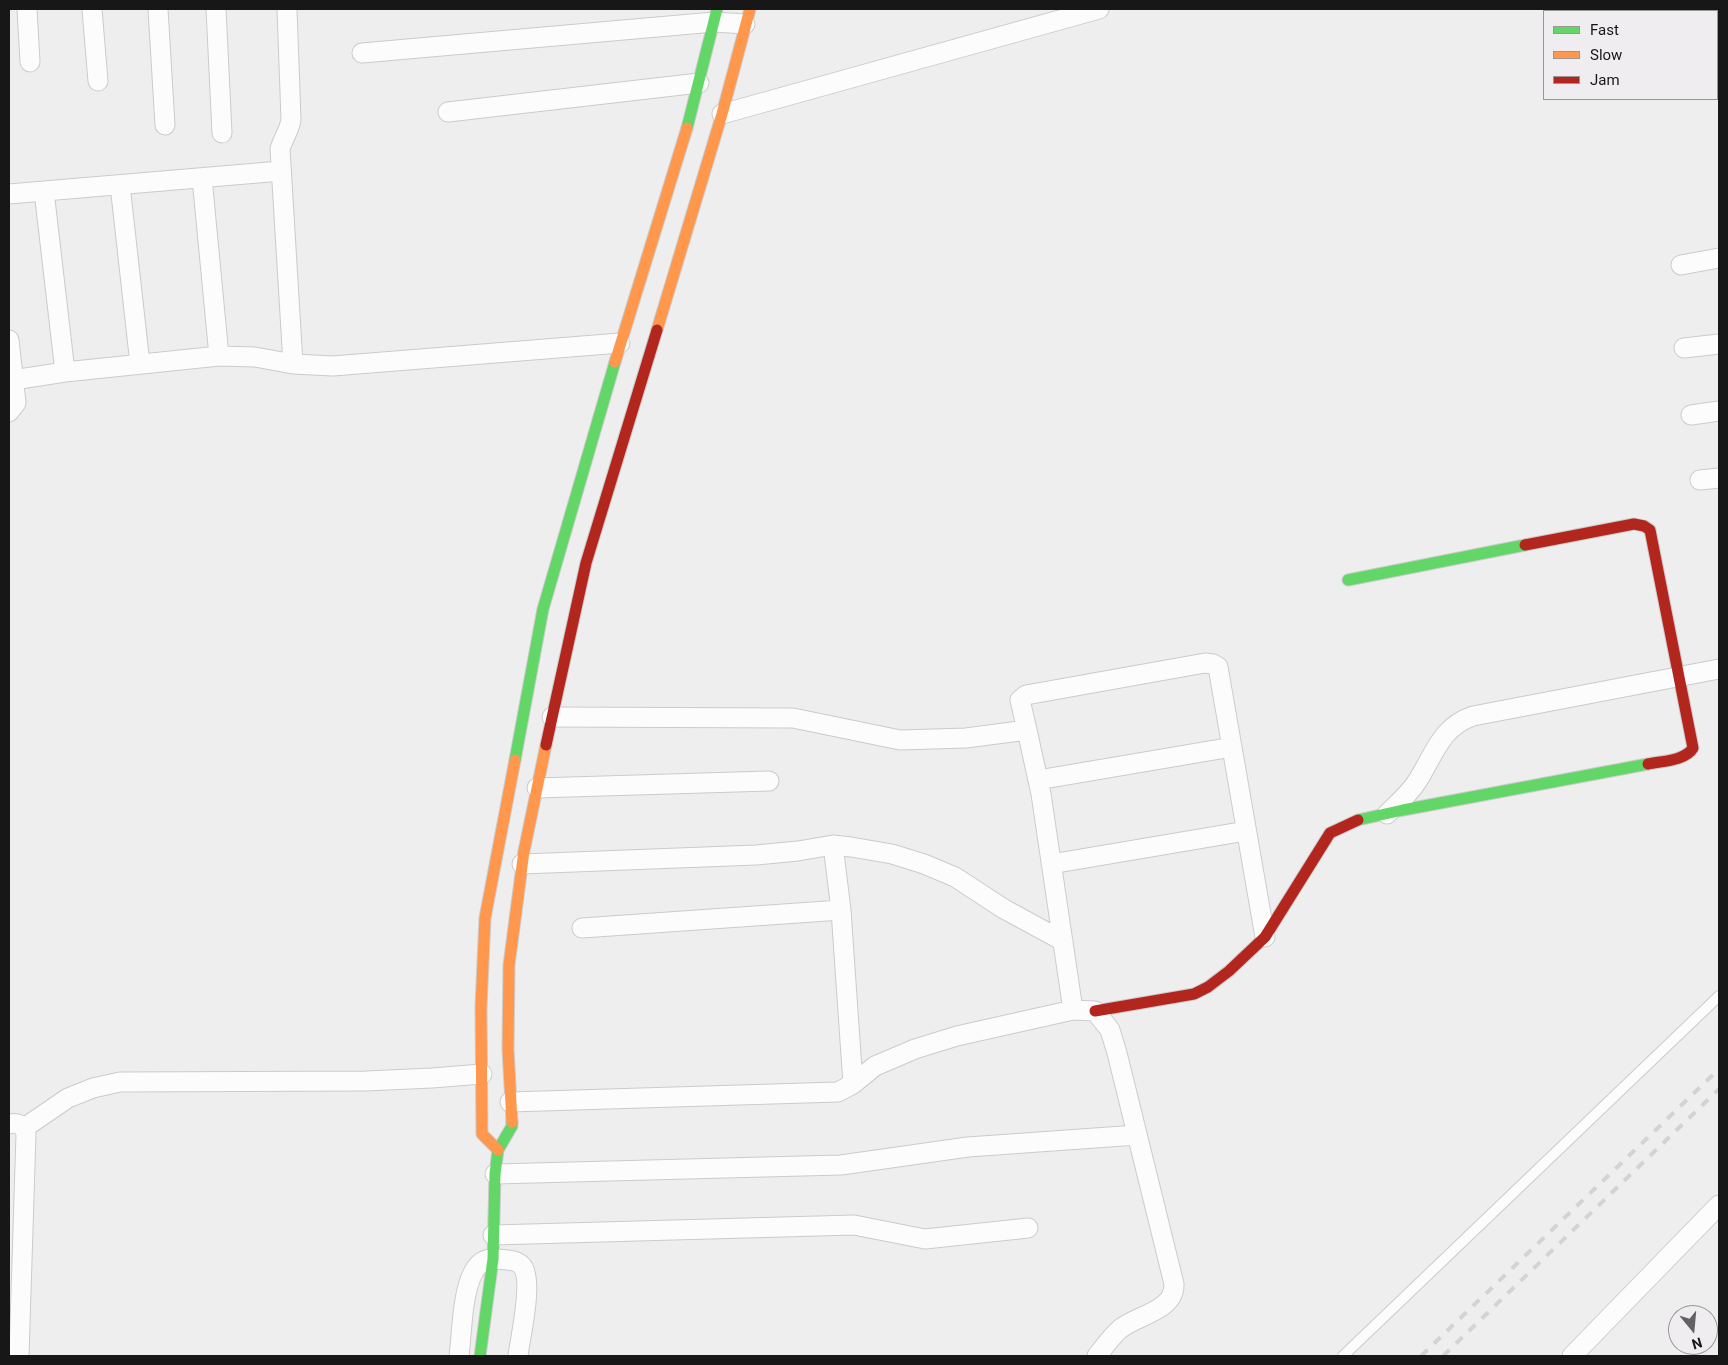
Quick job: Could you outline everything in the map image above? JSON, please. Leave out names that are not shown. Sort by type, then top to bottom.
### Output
[{"type":"main road","points":[[498,1150],[482,1134],[481,1007],[485,918],[504,812],[543,610],[620,343],[682,148],[716,16]]},
{"type":"main road","points":[[480,1356],[493,1259],[495,1174],[498,1150],[512,1126],[508,1049],[509,965],[522,864],[537,788],[586,564],[722,114],[748,16]]},
{"type":"main road","points":[[1095,1011],[1194,994],[1208,987],[1230,971],[1265,937],[1330,833],[1340,826],[1387,814],[1683,757],[1690,753],[1693,748],[1650,530],[1644,526],[1634,524],[1348,580]]},
{"type":"street","points":[[27,9],[30,62]]},
{"type":"street","points":[[92,9],[98,81]]},
{"type":"street","points":[[158,9],[165,126]]},
{"type":"street","points":[[216,9],[222,133]]},
{"type":"street","points":[[287,9],[291,120],[290,127],[282,140],[280,149],[280,171],[293,364]]},
{"type":"street","points":[[722,114],[1099,9]]},
{"type":"street","points":[[362,53],[716,16],[748,16]]},
{"type":"street","points":[[448,112],[699,83]]},
{"type":"street","points":[[9,194],[280,171]]},
{"type":"street","points":[[202,178],[219,356]]},
{"type":"street","points":[[120,185],[140,364]]},
{"type":"street","points":[[44,191],[65,372]]},
{"type":"street","points":[[1681,265],[1719,258]]},
{"type":"street","points":[[9,340],[16,403],[9,412]]},
{"type":"street","points":[[13,380],[65,372],[219,356],[254,357],[293,364],[333,366],[620,343]]},
{"type":"street","points":[[1684,348],[1719,344]]},
{"type":"street","points":[[1691,415],[1719,411]]},
{"type":"street","points":[[1700,480],[1719,478]]},
{"type":"street","points":[[1074,1010],[1038,780],[1020,700],[1026,695],[1205,663],[1218,667],[1265,937]]},
{"type":"street","points":[[1387,814],[1416,784],[1443,737],[1461,720],[1473,716],[1719,669]]},
{"type":"street","points":[[552,717],[793,718],[900,740],[966,738],[1027,730]]},
{"type":"street","points":[[1038,780],[1232,747]]},
{"type":"street","points":[[537,788],[769,781]]},
{"type":"street","points":[[1051,864],[1246,831]]},
{"type":"street","points":[[522,864],[756,855],[833,845],[892,854],[924,864],[955,877],[1004,908],[1063,941]]},
{"type":"street","points":[[833,845],[841,910],[853,1084]]},
{"type":"street","points":[[582,928],[841,910]]},
{"type":"street","points":[[510,1102],[838,1092],[853,1084],[875,1066],[915,1049],[957,1036],[1074,1010],[1095,1011],[1110,1030],[1174,1284],[1174,1293],[1171,1300],[1121,1328],[1097,1356]]},
{"type":"street","points":[[19,1356],[26,1134],[17,1126],[68,1098],[93,1088],[120,1082],[366,1081],[482,1074]]},
{"type":"street","points":[[495,1174],[841,1165],[968,1147],[1137,1135]]},
{"type":"street","points":[[1575,1355],[1719,1206]]},
{"type":"street","points":[[493,1235],[854,1225],[925,1239],[1028,1228]]},
{"type":"street","points":[[459,1356],[467,1286],[473,1272],[481,1262],[493,1259],[515,1261],[522,1266],[526,1274],[528,1287],[518,1356]]},
{"type":"lane","points":[[1343,1356],[1719,996]]},
{"type":"railway","points":[[1421,1356],[1719,1069]]},
{"type":"railway","points":[[1443,1356],[1719,1089]]},
{"type":"traffic: fast","points":[[687,128],[717,9]]},
{"type":"traffic: fast","points":[[515,760],[543,609],[615,362]]},
{"type":"traffic: fast","points":[[1348,580],[1525,545]]},
{"type":"traffic: fast","points":[[1358,820],[1648,764]]},
{"type":"traffic: fast","points":[[480,1356],[493,1259],[495,1174],[498,1150],[512,1126],[512,1122]]},
{"type":"traffic: slow","points":[[657,330],[722,114],[750,9]]},
{"type":"traffic: slow","points":[[615,362],[687,128]]},
{"type":"traffic: slow","points":[[512,1122],[508,1049],[509,965],[524,851],[546,745]]},
{"type":"traffic: slow","points":[[498,1150],[482,1134],[481,1007],[485,918],[515,760]]},
{"type":"traffic: jam","points":[[546,745],[586,563],[657,330]]},
{"type":"traffic: jam","points":[[1525,545],[1634,524],[1644,526],[1650,530],[1693,748],[1685,756],[1648,764]]},
{"type":"traffic: jam","points":[[1095,1011],[1194,994],[1208,987],[1229,971],[1265,937],[1330,833],[1358,820]]}]
